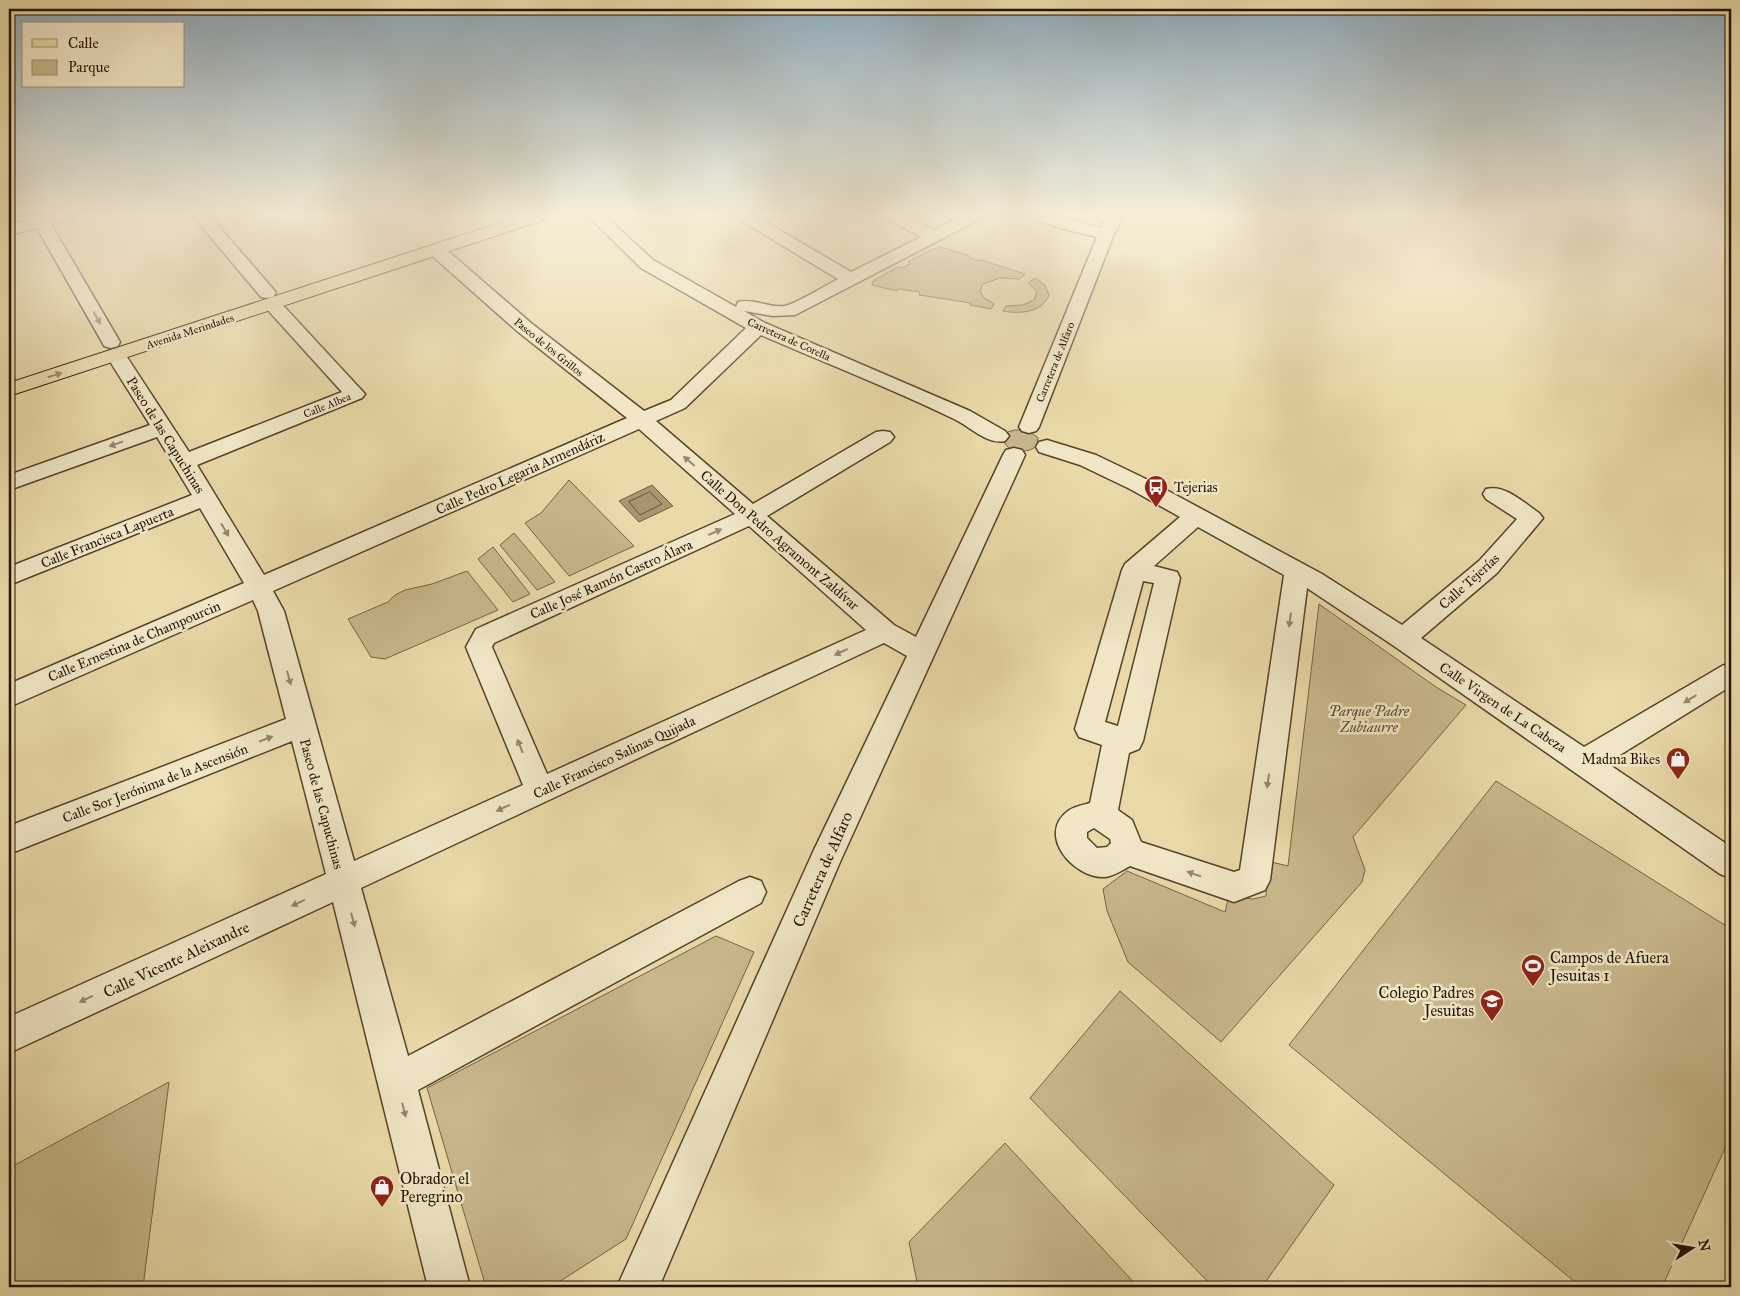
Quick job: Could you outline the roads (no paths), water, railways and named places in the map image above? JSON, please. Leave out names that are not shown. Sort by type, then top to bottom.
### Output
[{"type":"main road","name":"Avenida Merindades","points":[[9,390],[113,349],[335,275]]},
{"type":"main road","name":"Avenida Merindades","points":[[270,298],[348,275]]},
{"type":"main road","name":"Avenida Merindades","points":[[9,375],[113,349]]},
{"type":"street","name":"Paseo de las Capuchinas","points":[[72,275],[113,349],[184,462],[259,587],[271,611],[342,882],[397,1081],[449,1287]]},
{"type":"street","name":"Calle Albea","points":[[184,462],[355,394],[251,275]]},
{"type":"street","name":"Paseo de los Grillos","points":[[465,275],[524,327],[642,420]]},
{"type":"street","name":"Carretera de Corella","points":[[667,275],[758,327],[963,414],[1013,430]]},
{"type":"street","name":"Carretera de Corella","points":[[690,275],[744,306],[786,320],[952,404],[1013,430]]},
{"type":"street","points":[[844,275],[850,279]]},
{"type":"street","points":[[786,320],[857,275]]},
{"type":"street","name":"Carretera de Alfaro","points":[[1013,430],[1086,275]]},
{"type":"street","name":"Calle Pedro Legaria Armendáriz","points":[[259,587],[678,404],[758,327]]},
{"type":"street","name":"Calle Don Pedro Agramont Zaldívar","points":[[642,420],[885,632],[923,652]]},
{"type":"street","points":[[9,482],[162,428]]},
{"type":"street","points":[[1013,430],[1042,432],[1049,441],[1047,447],[1038,455],[1026,457],[1014,455],[1003,449],[998,440],[1013,430]]},
{"type":"street","name":"Calle José Ramón Castro Álava","points":[[540,791],[479,647],[485,636],[752,515],[883,437]]},
{"type":"street","name":"Calle Virgen de La Cabeza","points":[[1047,447],[1088,460],[1138,484],[1297,572],[1403,639],[1731,864]]},
{"type":"street","name":"Carretera de Alfaro","points":[[638,1287],[821,871],[1014,455]]},
{"type":"street","name":"Calle Tejerías","points":[[1403,639],[1488,567],[1531,518],[1494,494]]},
{"type":"street","name":"Calle Francisca Lapuerta","points":[[9,576],[205,498]]},
{"type":"street","points":[[1134,570],[1168,578],[1129,741],[1089,729],[1134,570],[1196,516]]},
{"type":"street","points":[[1123,850],[1225,885],[1234,886],[1254,880],[1297,572]]},
{"type":"street","name":"Calle Ernestina de Champourcin","points":[[9,696],[259,587]]},
{"type":"street","name":"Calle Francisco Salinas Quijada","points":[[342,882],[885,632]]},
{"type":"street","points":[[1584,762],[1731,674]]},
{"type":"street","name":"Calle Sor Jerónima de la Ascensión","points":[[9,840],[301,726]]},
{"type":"street","points":[[1102,816],[1118,738]]},
{"type":"street","points":[[1085,816],[1102,816],[1118,825],[1125,839],[1123,850],[1115,859],[1098,862],[1081,855],[1071,840],[1070,832],[1073,825],[1085,816]]},
{"type":"street","name":"Calle Vicente Aleixandre","points":[[9,1035],[342,882]]},
{"type":"street","points":[[397,1081],[504,1026],[750,892]]},
{"type":"water","points":[[652,485],[673,506],[639,522],[619,501]]},
{"type":"place","name":"Tejerias","points":[[1156,508]]},
{"type":"place","name":"Madma Bikes","points":[[1678,780]]},
{"type":"place","name":"Campos de Afuera Jesuitas 1","points":[[1533,987]]},
{"type":"place","name":"Colegio Padres Jesuitas","points":[[1492,1022]]},
{"type":"place","name":"Obrador el Peregrino","points":[[382,1208]]},
{"type":"park label","name":"Parque Padre Zubiaurre","points":[[1369,720]]}]
